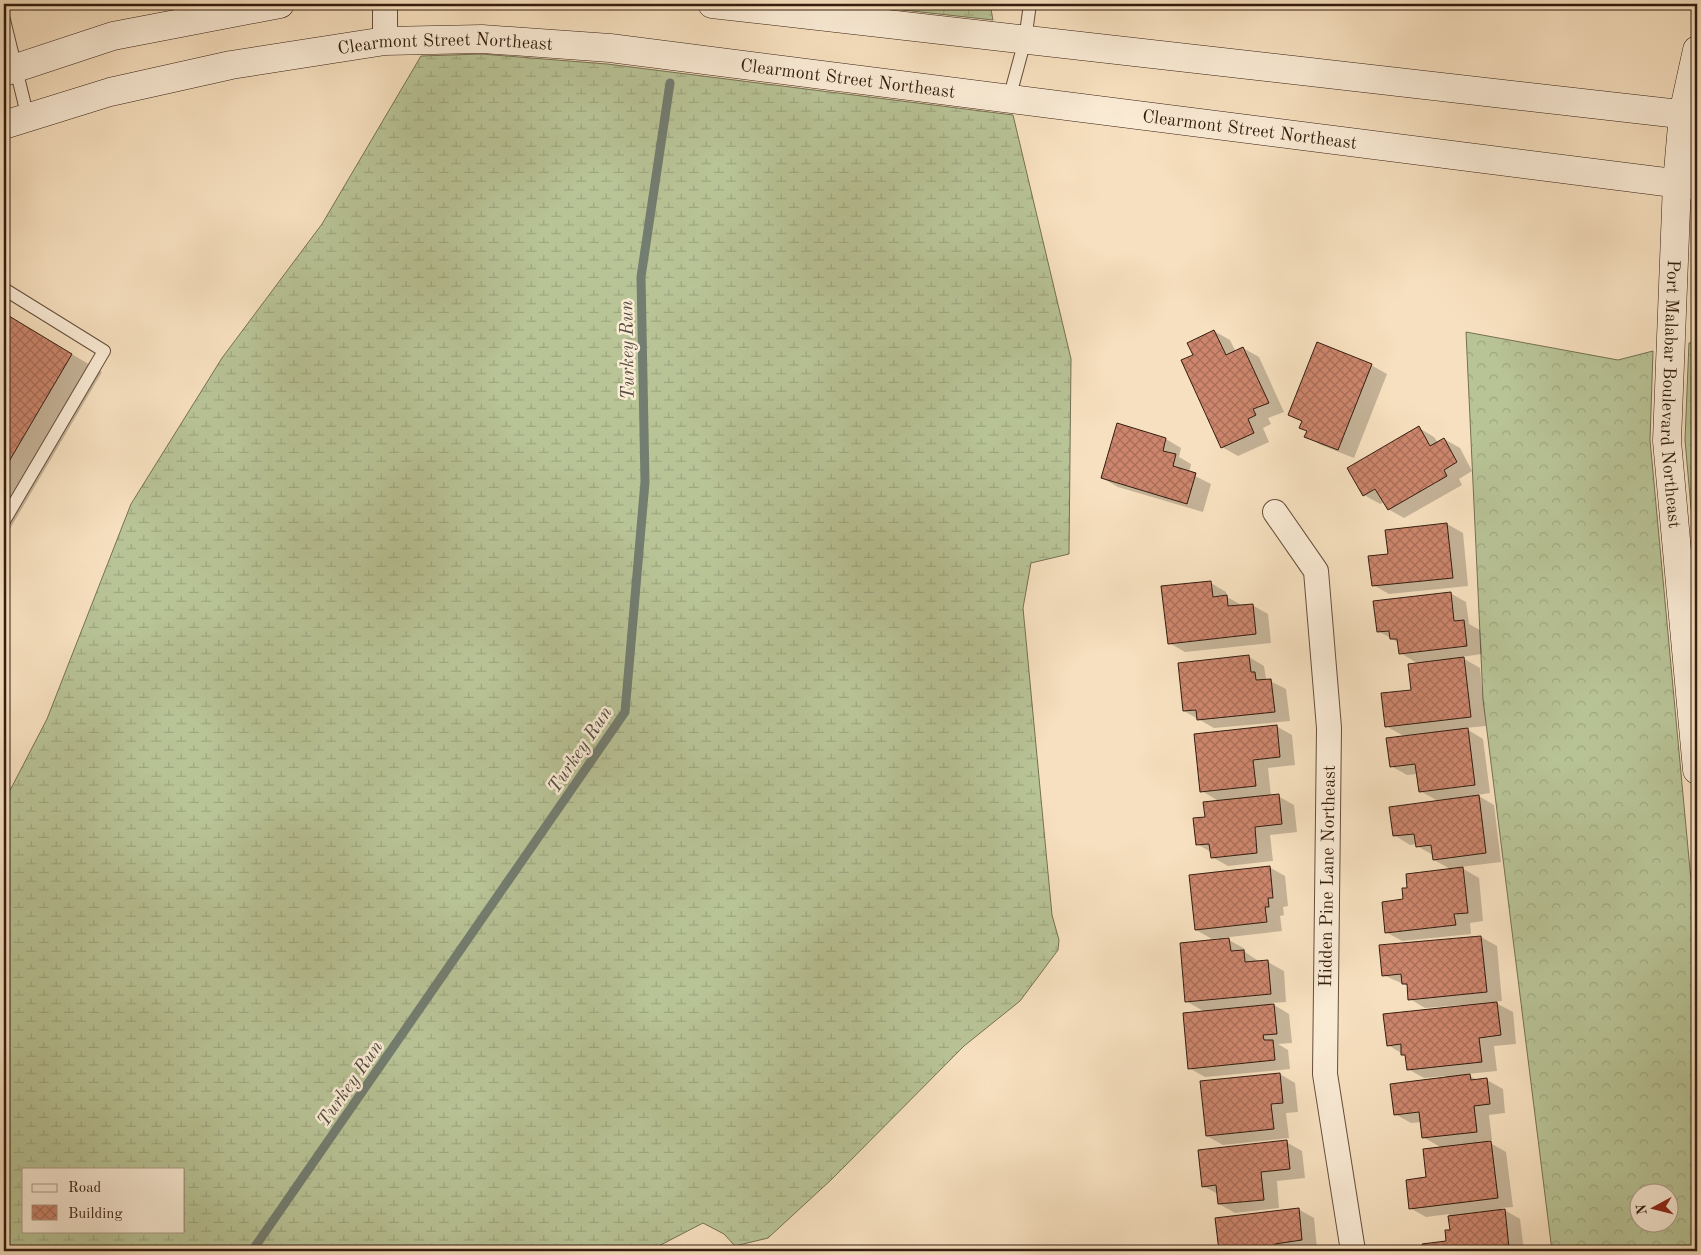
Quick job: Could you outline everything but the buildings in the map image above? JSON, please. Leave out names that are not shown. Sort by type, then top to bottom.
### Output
[{"type":"street","points":[[9,70],[113,36],[280,4]]},
{"type":"street","points":[[385,4],[385,42]]},
{"type":"street","points":[[712,4],[1690,115]]},
{"type":"street","name":"Clearmont Street Northeast","points":[[16,121],[110,92],[231,65],[385,42],[482,39],[610,48],[1687,184]]},
{"type":"street","name":"Port Malabar Boulevard Northeast","points":[[1697,50],[1690,115],[1687,184],[1667,440],[1697,770]]},
{"type":"street","name":"Hidden Pine Lane Northeast","points":[[1275,512],[1316,571],[1329,728],[1325,1074],[1353,1251]]},
{"type":"lane","points":[[1009,99],[1025,40],[1030,4]]},
{"type":"lane","points":[[4,20],[16,121]]},
{"type":"lane","points":[[4,289],[104,351],[4,521]]},
{"type":"green space","points":[[849,4],[990,4],[993,20]]},
{"type":"green space","points":[[481,54],[607,64],[1013,115],[1071,359],[1069,554],[1031,563],[1023,608],[1052,915],[1059,940],[1058,950],[1020,1001],[964,1046],[832,1179],[768,1238],[735,1246],[724,1234],[703,1223],[649,1251],[4,1251],[4,802],[47,719],[131,504],[222,358],[322,224],[421,56]]},
{"type":"green space","points":[[1466,332],[1618,360],[1653,351],[1650,440],[1697,945],[1697,1251],[1552,1251],[1483,699]]},
{"type":"green space","points":[[1697,341],[1697,576],[1685,440],[1689,343]]},
{"type":"waterway","name":"Turkey Run","points":[[252,1251],[625,712],[645,482],[641,277],[670,83]]}]
